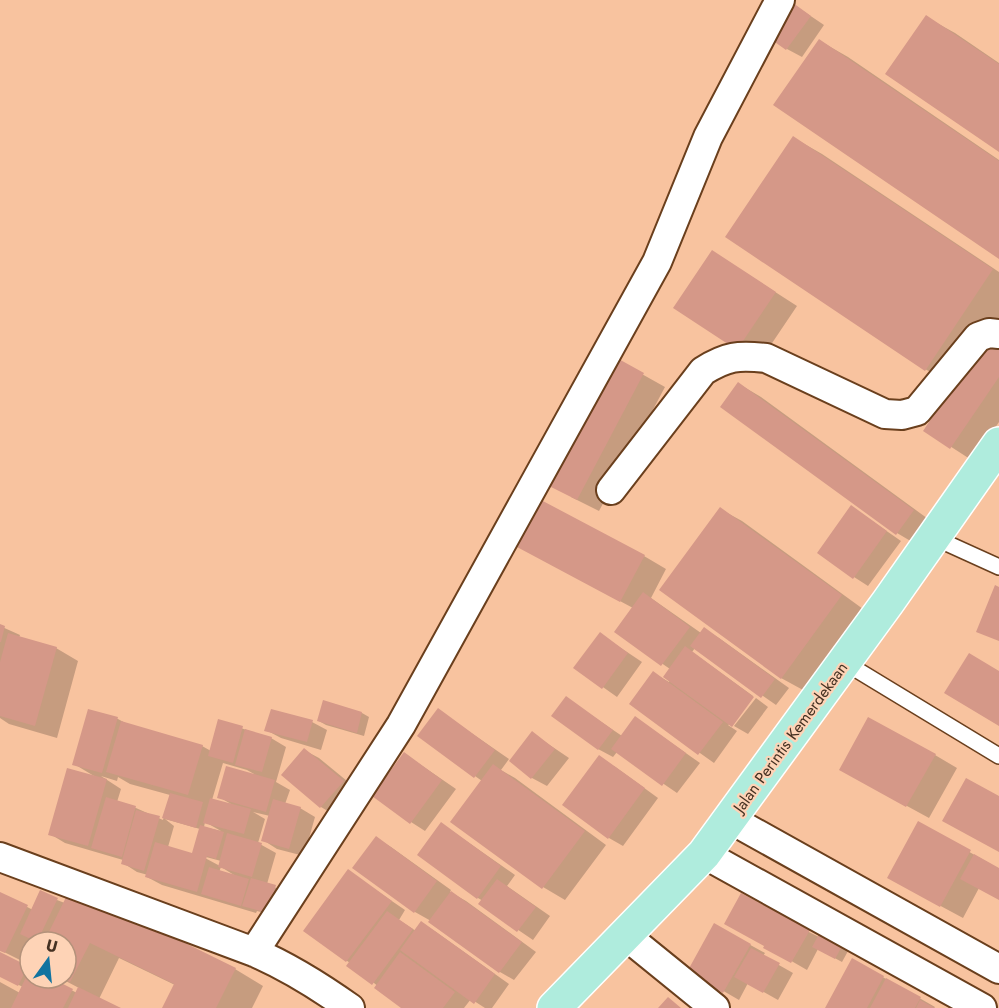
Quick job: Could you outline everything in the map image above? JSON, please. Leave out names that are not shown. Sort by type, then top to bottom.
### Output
[{"type":"main road","name":"Jalan Perintis Kemerdekaan","points":[[554,1008],[704,855],[999,444]]},
{"type":"street","points":[[254,952],[401,725],[651,273],[708,137],[780,0]]},
{"type":"street","points":[[611,490],[704,371],[721,360],[745,356],[766,358],[885,414],[902,415],[917,411],[978,337],[989,333],[999,334]]},
{"type":"street","points":[[704,855],[979,1006],[999,970],[730,819]]},
{"type":"street","points":[[0,857],[254,952],[311,980],[350,1008]]},
{"type":"street","points":[[625,935],[715,1008]]},
{"type":"lane","points":[[933,537],[999,567]]},
{"type":"lane","points":[[844,662],[999,756]]},
{"type":"building","points":[[789,0],[811,16],[786,50],[765,35]]},
{"type":"building","points":[[926,15],[999,64],[999,152],[885,74]]},
{"type":"building","points":[[819,39],[999,161],[999,259],[773,105]]},
{"type":"building","points":[[793,136],[993,269],[925,371],[725,237]]},
{"type":"building","points":[[712,250],[776,292],[737,350],[673,308]]},
{"type":"building","points":[[986,337],[999,345],[999,377],[950,449],[923,431]]},
{"type":"building","points":[[615,357],[644,373],[577,500],[547,485]]},
{"type":"building","points":[[738,382],[914,510],[896,535],[720,407]]},
{"type":"building","points":[[541,500],[645,555],[620,602],[517,547]]},
{"type":"building","points":[[851,505],[887,531],[853,579],[817,553]]},
{"type":"building","points":[[720,507],[842,595],[781,679],[659,590]]},
{"type":"building","points":[[995,585],[999,587],[999,641],[976,632]]},
{"type":"building","points":[[643,592],[690,627],[661,666],[614,632]]},
{"type":"building","points":[[0,624],[5,626],[1,642],[0,642]]},
{"type":"building","points":[[704,627],[775,679],[761,698],[690,646]]},
{"type":"building","points":[[600,632],[628,653],[602,689],[573,668]]},
{"type":"building","points":[[8,633],[57,647],[35,726],[0,716],[0,662]]},
{"type":"building","points":[[685,646],[754,697],[732,727],[663,677]]},
{"type":"building","points":[[969,653],[999,671],[999,726],[944,693]]},
{"type":"building","points":[[653,671],[723,722],[698,755],[629,704]]},
{"type":"building","points":[[566,696],[613,730],[598,750],[551,716]]},
{"type":"building","points":[[323,700],[362,712],[357,733],[317,721]]},
{"type":"building","points":[[438,708],[495,750],[474,778],[417,736]]},
{"type":"building","points":[[88,709],[118,717],[102,773],[72,765]]},
{"type":"building","points":[[271,709],[313,720],[307,742],[264,731]]},
{"type":"building","points":[[635,716],[686,753],[662,786],[611,749]]},
{"type":"building","points":[[868,717],[936,754],[906,807],[839,770]]},
{"type":"building","points":[[218,719],[243,726],[233,763],[208,756]]},
{"type":"building","points":[[121,721],[203,745],[188,795],[106,772]]},
{"type":"building","points":[[245,729],[272,737],[262,772],[235,765]]},
{"type":"building","points":[[532,731],[555,749],[531,779],[509,761]]},
{"type":"building","points":[[304,748],[344,781],[320,808],[281,775]]},
{"type":"building","points":[[404,752],[442,780],[410,824],[372,796]]},
{"type":"building","points":[[599,755],[645,788],[608,839],[562,805]]},
{"type":"building","points":[[493,764],[585,831],[542,889],[450,822]]},
{"type":"building","points":[[226,766],[275,780],[266,812],[217,798]]},
{"type":"building","points":[[67,768],[107,779],[88,846],[48,835]]},
{"type":"building","points":[[966,778],[999,796],[999,852],[942,821]]},
{"type":"building","points":[[170,793],[203,802],[196,828],[162,818]]},
{"type":"building","points":[[106,797],[136,806],[122,857],[91,848]]},
{"type":"building","points":[[210,798],[251,809],[244,834],[203,823]]},
{"type":"building","points":[[273,799],[301,807],[289,849],[261,841]]},
{"type":"building","points":[[136,810],[160,816],[144,871],[121,864]]},
{"type":"building","points":[[918,821],[971,850],[940,907],[887,878]]},
{"type":"building","points":[[441,822],[501,866],[477,899],[417,855]]},
{"type":"building","points":[[200,825],[224,832],[216,859],[207,856],[197,892],[145,877],[155,842],[192,853]]},
{"type":"building","points":[[227,833],[262,843],[252,877],[218,867]]},
{"type":"building","points":[[376,836],[437,881],[414,913],[352,868]]},
{"type":"building","points":[[974,854],[999,868],[999,900],[960,879]]},
{"type":"building","points":[[209,867],[249,879],[241,906],[201,894]]},
{"type":"building","points":[[348,869],[392,901],[346,962],[303,931]]},
{"type":"building","points":[[251,878],[276,885],[268,913],[242,906]]},
{"type":"building","points":[[497,879],[536,907],[517,932],[478,904]]},
{"type":"building","points":[[71,887],[236,968],[216,1008],[162,1008],[174,984],[90,943],[78,966],[78,930],[50,930]]},
{"type":"building","points":[[40,890],[58,898],[43,930],[22,930]]},
{"type":"building","points":[[451,891],[522,942],[499,973],[428,922]]},
{"type":"building","points":[[0,892],[28,905],[5,953],[0,951]]},
{"type":"building","points":[[741,893],[810,930],[791,963],[763,948],[771,933],[764,946],[724,924]]},
{"type":"building","points":[[387,911],[413,929],[372,985],[346,966]]},
{"type":"building","points":[[421,921],[495,974],[474,1004],[400,950]]},
{"type":"building","points":[[714,923],[751,944],[723,993],[687,972]]},
{"type":"building","points":[[824,925],[847,937],[835,959],[812,947]]},
{"type":"building","points":[[751,948],[780,963],[763,993],[734,977]]},
{"type":"building","points":[[0,952],[18,961],[18,986],[0,977]]},
{"type":"building","points":[[400,952],[455,992],[443,1008],[401,1008],[374,988]]},
{"type":"building","points":[[852,958],[884,976],[867,1008],[825,1008]]},
{"type":"building","points":[[886,978],[921,997],[915,1008],[870,1008]]},
{"type":"building","points":[[78,987],[121,1008],[68,1008]]},
{"type":"building","points":[[20,990],[72,990],[63,1008],[11,1008]]},
{"type":"building","points":[[668,997],[681,1008],[658,1008]]},
{"type":"building","points":[[920,1000],[935,1008],[916,1008]]}]
